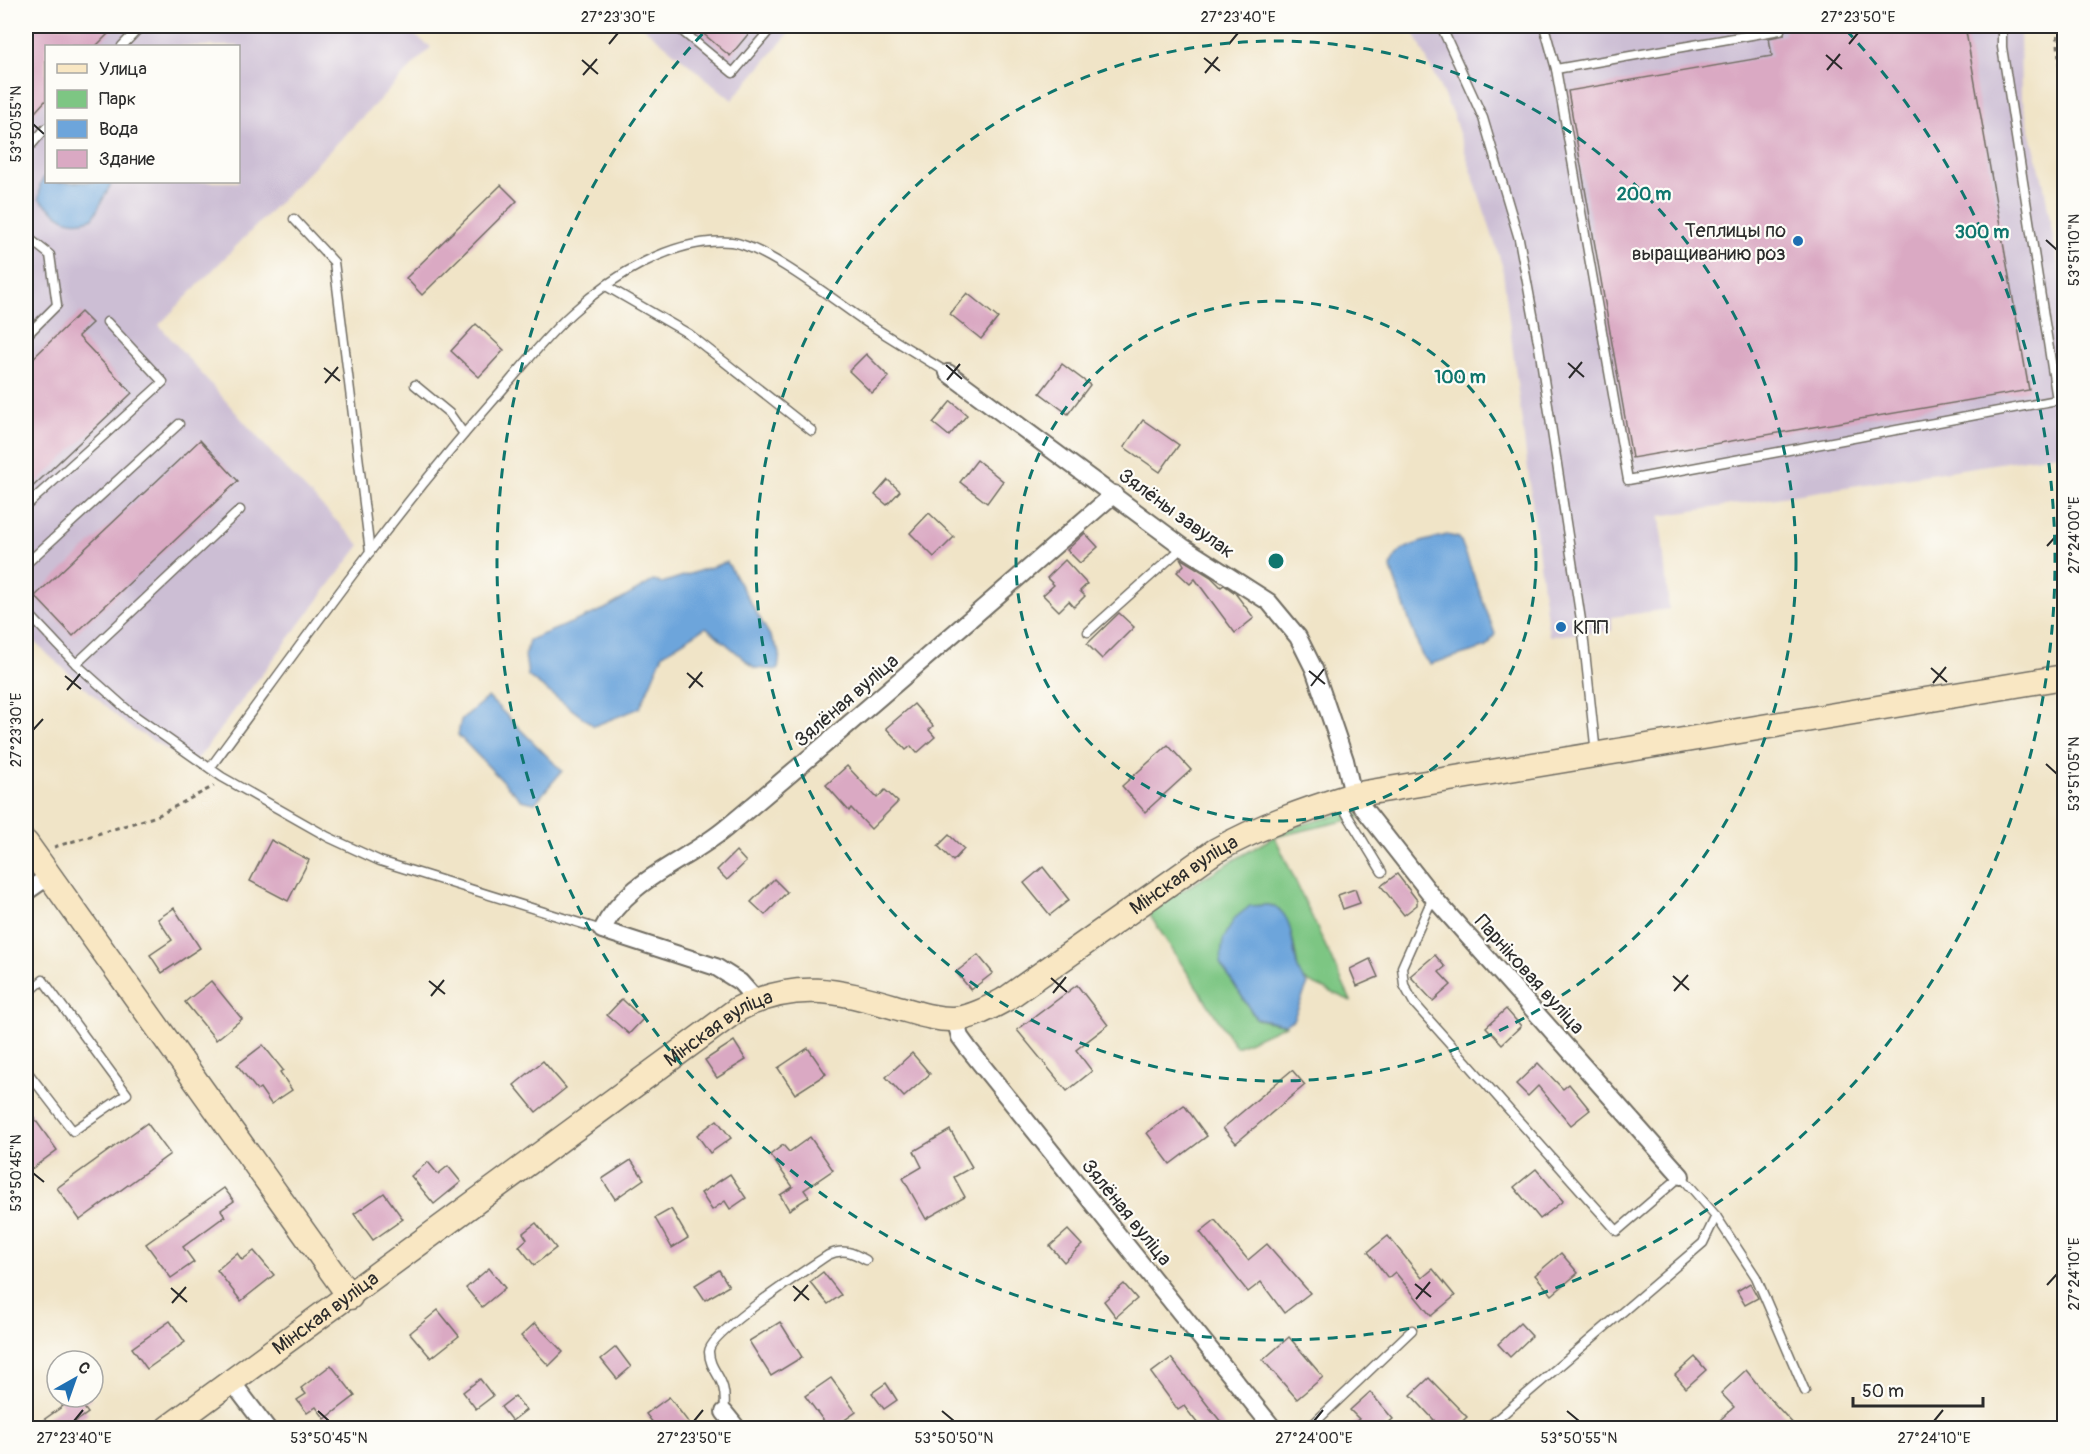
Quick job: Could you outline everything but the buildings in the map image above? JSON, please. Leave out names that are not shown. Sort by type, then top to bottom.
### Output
[{"type":"street","name":"Зялёны завулак","points":[[948,373],[1183,547],[1269,602],[1298,637],[1318,679],[1345,760],[1339,800]]},
{"type":"street","name":"Зялёная вуліца","points":[[602,930],[611,911],[623,897],[648,879],[702,848],[831,740],[1114,494]]},
{"type":"street","name":"Мінская вуліца","points":[[168,1428],[350,1297],[738,1009],[756,1000],[797,989],[824,991],[923,1015],[955,1019],[987,1009],[1006,999],[1215,851],[1250,832],[1339,800],[2064,677]]},
{"type":"street","name":"Парніковая вуліца","points":[[1339,800],[1433,897],[1681,1176]]},
{"type":"street","points":[[28,847],[350,1297]]},
{"type":"street","points":[[26,892],[48,876]]},
{"type":"street","points":[[602,930],[716,967],[740,982],[756,1000]]},
{"type":"street","name":"Зялёная вуліца","points":[[955,1019],[960,1037],[968,1048],[1274,1428]]},
{"type":"street","points":[[232,1382],[267,1428]]},
{"type":"street","points":[[724,1412],[736,1428]]},
{"type":"lane","points":[[123,45],[141,26]]},
{"type":"lane","points":[[676,26],[733,73],[773,26]]},
{"type":"lane","points":[[1441,26],[1483,118],[1519,239],[1539,347],[1581,622],[1596,755]]},
{"type":"lane","points":[[1544,26],[1556,69],[1628,480],[2057,400],[2002,47],[2002,26]]},
{"type":"lane","points":[[1556,69],[1780,30],[1779,26]]},
{"type":"lane","points":[[26,151],[45,129]]},
{"type":"lane","points":[[294,219],[334,262],[370,552]]},
{"type":"lane","points":[[26,236],[51,255],[57,306],[26,336]]},
{"type":"lane","points":[[210,768],[370,552],[464,434],[571,313],[606,286],[654,257],[696,244],[733,242],[777,261],[869,324],[948,373]]},
{"type":"lane","points":[[606,286],[689,334],[812,431]]},
{"type":"lane","points":[[26,507],[163,382],[107,322]]},
{"type":"lane","points":[[415,385],[449,413],[464,434]]},
{"type":"lane","points":[[26,564],[179,424]]},
{"type":"lane","points":[[76,664],[240,510]]},
{"type":"lane","points":[[1088,632],[1183,547]]},
{"type":"lane","points":[[26,611],[76,664],[131,714],[222,777],[328,837],[380,861],[602,930]]},
{"type":"lane","points":[[1339,800],[1382,872]]},
{"type":"lane","points":[[1433,897],[1402,967],[1404,985],[1414,1003],[1617,1232],[1681,1176],[1716,1215],[1755,1276],[1805,1392]]},
{"type":"lane","points":[[26,995],[43,980],[127,1094],[73,1131],[26,1070]]},
{"type":"lane","points":[[1486,1428],[1702,1243],[1716,1215]]},
{"type":"lane","points":[[724,1412],[727,1395],[708,1353],[711,1341],[735,1320],[828,1255],[837,1251],[851,1251],[866,1260]]},
{"type":"lane","points":[[1309,1428],[1349,1393],[1412,1330]]},
{"type":"path","points":[[2057,26],[2064,141]]},
{"type":"path","points":[[28,847],[63,846],[157,816],[212,789],[222,777]]},
{"type":"shaded area","points":[[26,26],[401,26],[431,47],[159,325],[283,466],[360,545],[193,765],[128,726],[26,635]]},
{"type":"shaded area","points":[[642,26],[795,26],[732,100]]},
{"type":"shaded area","points":[[1411,26],[2020,26],[2021,95],[2044,186],[2064,299],[2064,453],[1660,516],[1669,609],[1612,617],[1612,631],[1549,636],[1502,265],[1453,115]]},
{"type":"green space","points":[[1356,811],[1361,817],[1275,837],[1351,1001],[1300,978],[1292,935],[1283,914],[1277,908],[1269,905],[1250,906],[1221,964],[1256,1019],[1286,1025],[1236,1047],[1147,911],[1287,829]]},
{"type":"water","points":[[45,175],[45,183],[111,183],[93,218],[76,222],[58,215],[39,199],[40,185]]},
{"type":"water","points":[[1447,535],[1459,538],[1461,541],[1495,634],[1487,647],[1430,664],[1422,656],[1391,569],[1397,554],[1404,549]]},
{"type":"water","points":[[727,562],[780,653],[778,670],[755,668],[706,627],[663,654],[640,708],[594,726],[528,676],[525,655],[529,640],[605,609],[653,581],[662,583]]},
{"type":"water","points":[[488,697],[562,771],[535,803],[521,800],[458,735],[461,720]]},
{"type":"water","points":[[1269,905],[1279,910],[1286,918],[1297,965],[1301,976],[1308,984],[1293,1020],[1285,1024],[1256,1018],[1220,963],[1223,940],[1235,918],[1250,906]]},
{"type":"place","name":"Теплицы по выращиванию роз","points":[[1798,241]]},
{"type":"place","name":"КПП","points":[[1561,627]]}]
